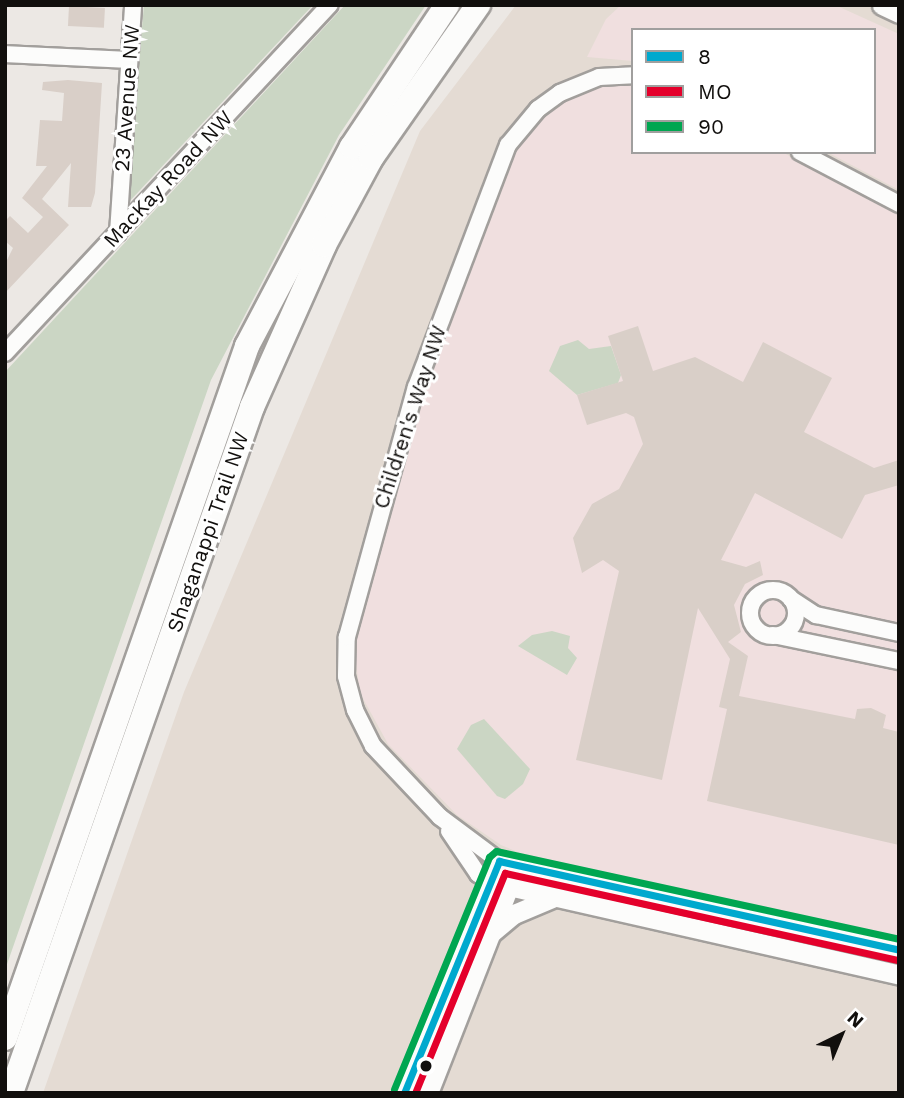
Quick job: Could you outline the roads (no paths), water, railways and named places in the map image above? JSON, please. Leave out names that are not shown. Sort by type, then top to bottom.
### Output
[{"type":"main road","name":"Shaganappi Trail NW","points":[[5,1038],[247,346],[352,147],[447,5]]},
{"type":"main road","name":"Shaganappi Trail NW","points":[[11,1093],[252,407],[324,245],[371,158],[478,5]]},
{"type":"street","name":"23 Avenue NW","points":[[118,233],[127,60],[133,5]]},
{"type":"street","name":"MacKay Road NW","points":[[5,353],[330,5]]},
{"type":"street","points":[[883,5],[899,13]]},
{"type":"street","points":[[5,54],[127,60]]},
{"type":"street","name":"Children's Way NW","points":[[504,874],[440,817],[373,746],[355,710],[346,676],[347,638],[367,554],[416,387],[508,145],[538,109],[569,88],[599,77],[631,75]]},
{"type":"street","points":[[804,154],[899,204]]},
{"type":"street","points":[[899,633],[816,615],[792,599],[771,590],[753,602],[754,624],[773,635],[899,661]]},
{"type":"street","points":[[773,635],[787,631],[795,620],[792,599]]},
{"type":"street","points":[[504,874],[560,895],[899,975]]},
{"type":"street","points":[[428,1093],[487,935],[504,874]]},
{"type":"street","points":[[504,874],[899,950]]},
{"type":"street","points":[[404,1093],[504,874]]},
{"type":"street","points":[[487,935],[514,914],[560,895]]}]
